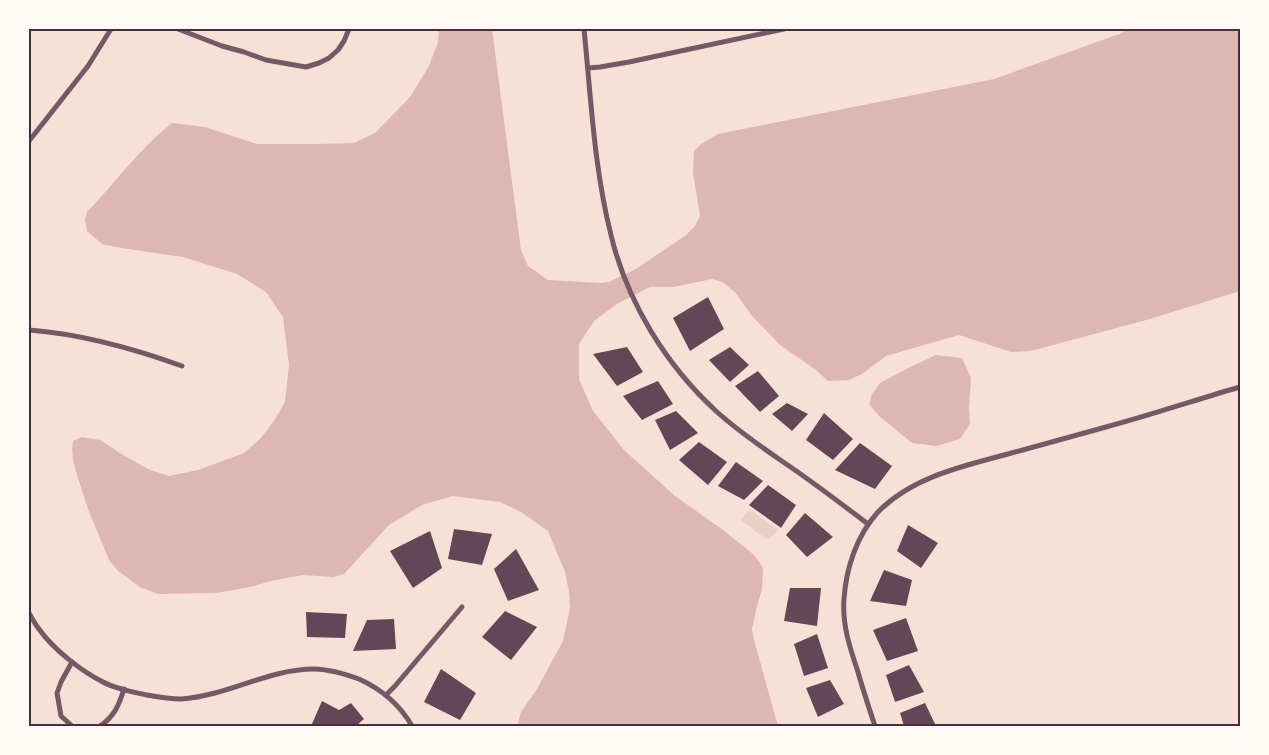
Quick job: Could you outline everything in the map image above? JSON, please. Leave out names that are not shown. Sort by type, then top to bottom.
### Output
[{"type":"street","points":[[29,142],[88,66],[111,29]]},
{"type":"street","points":[[178,29],[266,60],[306,66],[319,64],[329,58],[338,50],[350,29]]},
{"type":"street","points":[[584,29],[602,193],[611,236],[638,310],[672,362],[696,392],[717,412],[768,452],[825,491],[868,524]]},
{"type":"street","points":[[588,68],[629,62],[784,29]]},
{"type":"street","points":[[29,330],[65,333],[118,345],[182,366]]},
{"type":"street","points":[[875,726],[847,640],[844,622],[844,600],[850,563],[868,524],[879,511],[917,484],[937,475],[1240,387]]},
{"type":"street","points":[[386,695],[462,608]]},
{"type":"street","points":[[29,613],[39,630],[72,662],[103,682],[120,689],[159,698],[180,699],[220,692],[298,670],[334,671],[368,683],[386,695],[399,708],[412,726]]},
{"type":"street","points":[[72,662],[60,682],[57,693],[61,716],[72,726]]},
{"type":"street","points":[[100,726],[111,718],[117,709],[124,689]]},
{"type":"shaded area","points":[[439,29],[492,29],[521,250],[528,266],[548,280],[601,283],[609,282],[636,269],[686,235],[695,226],[700,216],[693,173],[694,151],[701,144],[718,134],[994,79],[1122,33],[1127,29],[1240,29],[1240,291],[1150,319],[1031,351],[1011,352],[959,335],[886,356],[862,374],[849,380],[828,381],[816,370],[780,345],[752,316],[735,292],[722,282],[712,279],[674,287],[650,287],[617,304],[594,321],[579,344],[579,379],[593,411],[624,450],[675,496],[753,554],[763,568],[762,589],[752,629],[778,726],[519,726],[521,712],[537,689],[563,641],[570,608],[565,572],[548,531],[521,512],[500,502],[453,496],[422,505],[389,525],[344,574],[333,577],[303,575],[216,593],[158,594],[140,587],[117,570],[109,560],[88,509],[73,461],[73,441],[82,437],[100,440],[148,469],[169,476],[198,470],[244,453],[260,439],[274,421],[285,402],[289,365],[283,317],[266,292],[237,274],[183,257],[102,244],[87,231],[85,220],[87,212],[138,154],[172,123],[205,127],[257,144],[354,143],[375,133],[410,97],[429,66],[438,42]]},
{"type":"shaded area","points":[[936,355],[962,358],[971,378],[970,424],[960,439],[937,446],[912,443],[879,416],[869,404],[872,394],[880,383]]},
{"type":"shaded area","points":[[750,510],[778,530],[768,540],[740,520]]},
{"type":"building","points":[[708,297],[724,329],[690,351],[673,318]]},
{"type":"building","points":[[627,347],[643,372],[617,386],[593,354]]},
{"type":"building","points":[[730,347],[749,365],[730,382],[709,360]]},
{"type":"building","points":[[758,371],[779,396],[760,412],[735,386]]},
{"type":"building","points":[[658,381],[673,404],[642,420],[623,396]]},
{"type":"building","points":[[787,403],[808,414],[792,431],[772,414]]},
{"type":"building","points":[[676,411],[698,433],[670,450],[655,420]]},
{"type":"building","points":[[824,413],[853,439],[833,460],[806,440]]},
{"type":"building","points":[[699,442],[727,462],[708,485],[679,460]]},
{"type":"building","points":[[860,443],[892,466],[875,489],[835,470]]},
{"type":"building","points":[[736,462],[763,481],[744,500],[718,486]]},
{"type":"building","points":[[768,485],[796,505],[781,528],[749,505]]},
{"type":"building","points":[[805,513],[833,537],[807,557],[786,535]]},
{"type":"building","points":[[908,525],[938,543],[921,568],[897,551]]},
{"type":"building","points":[[454,529],[492,534],[482,565],[448,559]]},
{"type":"building","points":[[430,531],[442,568],[413,588],[390,551]]},
{"type":"building","points":[[516,549],[539,590],[508,601],[494,569]]},
{"type":"building","points":[[884,570],[912,580],[906,606],[870,601]]},
{"type":"building","points":[[790,588],[821,588],[817,626],[784,621]]},
{"type":"building","points":[[505,611],[537,627],[511,660],[482,637]]},
{"type":"building","points":[[306,612],[347,614],[345,638],[307,637]]},
{"type":"building","points":[[906,618],[918,651],[887,661],[873,630]]},
{"type":"building","points":[[394,619],[396,649],[353,651],[367,620]]},
{"type":"building","points":[[817,634],[828,668],[804,676],[794,644]]},
{"type":"building","points":[[909,665],[924,692],[895,702],[886,675]]},
{"type":"building","points":[[441,669],[476,693],[460,720],[424,702]]},
{"type":"building","points":[[830,680],[844,704],[818,717],[806,688]]},
{"type":"building","points":[[322,701],[339,710],[351,703],[364,719],[356,726],[311,726]]},
{"type":"building","points":[[925,703],[936,726],[904,726],[900,713]]}]
